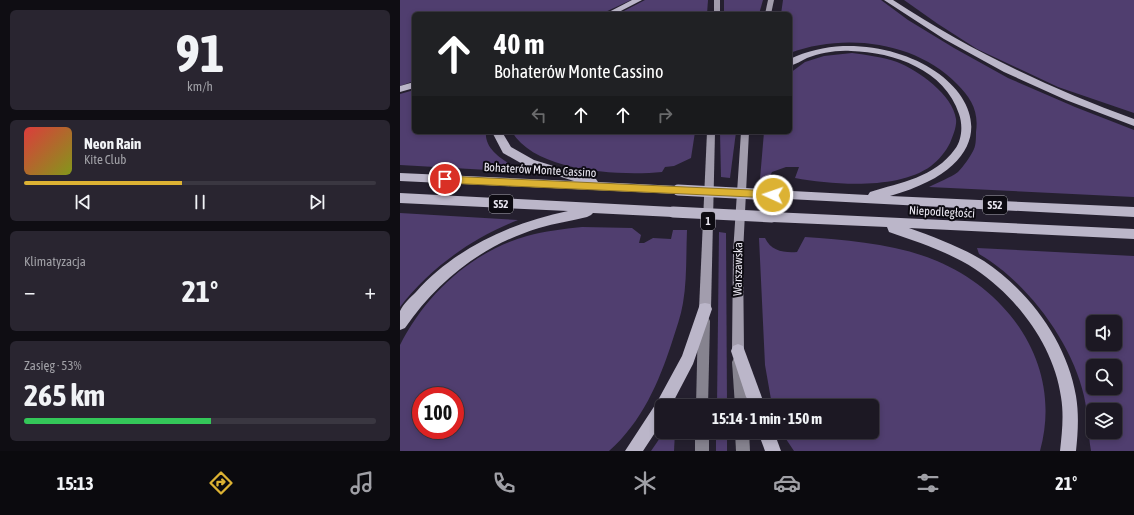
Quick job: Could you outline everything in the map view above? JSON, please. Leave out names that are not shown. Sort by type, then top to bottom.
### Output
[{"type":"highway","points":[[613,12],[638,0]]},
{"type":"highway","points":[[888,0],[936,32],[1003,69],[1074,101],[1134,123]]},
{"type":"highway","points":[[792,62],[817,52],[840,48],[863,48],[887,52],[918,64],[934,73],[947,84],[956,95],[964,110],[967,127],[965,139],[959,152],[946,165],[912,186],[887,193],[856,198]]},
{"type":"highway","points":[[400,90],[412,86]]},
{"type":"highway","points":[[498,134],[508,150],[530,163],[611,187]]},
{"type":"highway","name":"Bohaterów Monte Cassino","points":[[400,177],[773,195]]},
{"type":"highway","name":"Niepodległości","points":[[773,195],[1134,212]]},
{"type":"highway","name":"S52","points":[[400,198],[602,209]]},
{"type":"highway","points":[[400,323],[409,309],[437,279],[466,256],[501,237],[539,223],[602,209]]},
{"type":"highway","name":"Niepodległości","points":[[602,209],[1134,234]]},
{"type":"highway","points":[[878,223],[945,248],[979,266],[1011,291],[1037,321],[1057,356],[1067,388],[1070,419],[1068,451]]},
{"type":"highway","points":[[667,399],[688,359],[705,309]]},
{"type":"highway","points":[[738,351],[755,399]]},
{"type":"highway","points":[[633,451],[655,419]]},
{"type":"highway","points":[[769,439],[773,451]]},
{"type":"main road","points":[[717,12],[718,0]]},
{"type":"main road","points":[[768,12],[771,0]]},
{"type":"main road","name":"1","points":[[705,309],[711,134]]},
{"type":"main road","name":"Warszawska","points":[[741,399],[738,351],[738,253],[745,134]]},
{"type":"main road","points":[[702,399],[705,309]]},
{"type":"main road","points":[[702,439],[702,451]]},
{"type":"main road","points":[[742,439],[743,451]]},
{"type":"shaded area","points":[[400,0],[631,0],[605,12],[412,12],[412,82],[400,86]]},
{"type":"shaded area","points":[[645,0],[708,0],[707,12],[622,12]]},
{"type":"shaded area","points":[[724,0],[763,0],[760,12],[724,12]]},
{"type":"shaded area","points":[[783,0],[881,0],[908,20],[1008,78],[1075,107],[1134,130],[1134,197],[929,187],[958,172],[974,149],[977,124],[973,105],[966,94],[957,84],[940,70],[921,58],[900,50],[878,45],[833,43],[792,52],[792,12],[781,12]]},
{"type":"shaded area","points":[[904,0],[1134,0],[1134,113],[1058,87],[977,49]]},
{"type":"shaded area","points":[[852,53],[881,57],[897,62],[915,71],[933,84],[948,101],[956,119],[955,128],[950,143],[937,161],[917,174],[901,179],[865,184],[846,184],[795,178],[799,167],[786,167],[772,172],[768,180],[760,179],[764,134],[792,134],[792,72],[805,62],[824,56]]},
{"type":"shaded area","points":[[412,91],[412,134],[486,134],[486,139],[493,151],[505,161],[523,172],[400,165],[400,94]]},
{"type":"shaded area","points":[[514,134],[695,134],[691,158],[674,166],[665,167],[662,172],[602,172],[580,168],[559,163],[540,156],[524,145]]},
{"type":"shaded area","points":[[720,134],[736,134],[730,178],[721,177]]},
{"type":"shaded area","points":[[400,213],[518,220],[484,236],[453,256],[425,279],[400,307]]},
{"type":"shaded area","points":[[582,227],[632,228],[641,235],[639,243],[644,243],[653,238],[671,239],[673,230],[687,230],[685,285],[680,318],[661,372],[648,401],[640,414],[621,440],[609,451],[400,451],[400,345],[411,326],[437,292],[452,277],[469,264],[507,243],[547,231]]},
{"type":"shaded area","points":[[719,232],[726,233],[727,399],[717,399]]},
{"type":"shaded area","points":[[805,237],[872,244],[905,250],[937,261],[964,275],[988,293],[1009,313],[1025,337],[1037,363],[1044,391],[1045,420],[1040,451],[794,451],[786,439],[879,439],[879,399],[771,399],[765,365],[759,238],[765,238],[771,246],[778,250],[797,252]]},
{"type":"shaded area","points":[[977,248],[1134,256],[1134,451],[1091,451],[1090,439],[1122,439],[1122,403],[1086,403],[1086,410],[1084,396],[1078,376],[1058,334],[1030,297],[1014,280],[979,254]]},
{"type":"shaded area","points":[[659,439],[675,439],[674,451],[651,451]]},
{"type":"shaded area","points":[[716,439],[727,439],[727,451],[716,451]]},
{"type":"route","points":[[445,179],[773,195]]}]
